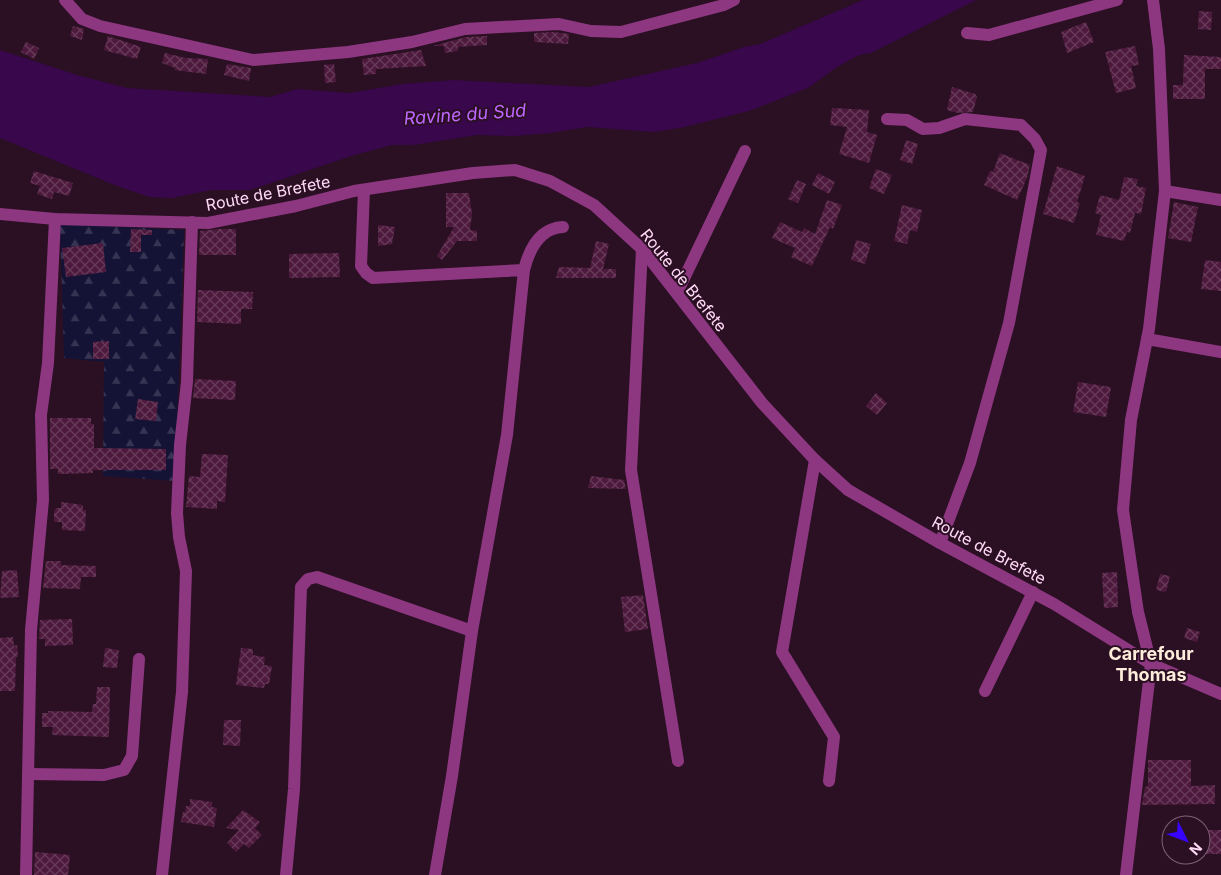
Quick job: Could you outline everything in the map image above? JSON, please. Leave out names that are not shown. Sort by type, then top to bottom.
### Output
[{"type":"street","points":[[65,0],[82,19],[100,26],[253,60],[348,52],[412,42],[465,29],[558,24],[591,31],[621,32],[724,5],[734,0]]},
{"type":"street","points":[[967,33],[989,35],[1117,0]]},
{"type":"street","points":[[1126,875],[1151,664],[1138,612],[1123,510],[1132,420],[1147,339],[1165,191],[1158,49],[1153,0]]},
{"type":"street","points":[[888,119],[907,120],[923,129],[939,128],[964,119],[1021,125],[1035,139],[1041,150],[1009,323],[970,462],[940,543]]},
{"type":"street","points":[[677,293],[745,151]]},
{"type":"street","name":"Route de Brefete","points":[[0,214],[55,219],[208,222],[296,206],[364,190],[473,173],[515,170],[550,181],[594,205],[642,249],[762,403],[815,460],[848,490],[940,543],[1033,592],[1151,664],[1221,694]]},
{"type":"street","points":[[364,190],[361,266],[366,273],[374,278],[524,270]]},
{"type":"street","points":[[1165,191],[1221,200]]},
{"type":"street","points":[[26,875],[31,630],[43,500],[41,415],[48,363],[55,219]]},
{"type":"street","points":[[162,875],[182,692],[186,571],[179,537],[177,513],[180,445],[187,382],[192,222]]},
{"type":"street","points":[[435,875],[452,776],[472,631],[506,435],[524,270],[528,254],[534,244],[554,228],[563,227]]},
{"type":"street","points":[[642,249],[631,470],[678,760]]},
{"type":"street","points":[[1147,339],[1221,352]]},
{"type":"street","points":[[815,460],[782,652],[834,737],[829,781]]},
{"type":"street","points":[[286,875],[294,789],[301,587],[308,579],[317,577],[472,631]]},
{"type":"street","points":[[985,691],[1033,592]]},
{"type":"street","points":[[29,774],[104,775],[124,770],[132,756],[138,659]]},
{"type":"green space","points":[[60,224],[184,230],[175,481],[103,476],[104,362],[64,358]]},
{"type":"water","name":"Ravine du Sud","points":[[863,0],[976,0],[871,53],[859,55],[837,67],[808,88],[749,111],[680,128],[653,132],[588,127],[550,133],[514,136],[477,135],[414,145],[392,145],[351,156],[250,190],[211,190],[172,198],[149,197],[117,186],[0,138],[0,50],[77,75],[127,88],[270,97],[297,89],[350,93],[402,84],[454,80],[589,87],[697,63],[744,47],[760,44]]},
{"type":"building","points":[[1199,11],[1212,12],[1211,30],[1198,29]]},
{"type":"building","points":[[1086,22],[1094,42],[1067,53],[1061,32]]},
{"type":"building","points":[[73,26],[84,29],[82,40],[70,36]]},
{"type":"building","points":[[554,32],[569,34],[568,44],[534,42],[534,33]]},
{"type":"building","points":[[108,36],[141,47],[137,59],[104,50]]},
{"type":"building","points":[[487,36],[487,45],[458,47],[458,51],[445,53],[444,46],[433,46],[466,37]]},
{"type":"building","points":[[26,42],[39,48],[34,59],[21,52]]},
{"type":"building","points":[[1135,46],[1139,65],[1131,66],[1136,88],[1116,93],[1105,52]]},
{"type":"building","points":[[421,50],[426,66],[376,69],[376,74],[364,75],[362,59]]},
{"type":"building","points":[[165,53],[186,58],[208,59],[206,74],[175,70],[175,68],[162,63]]},
{"type":"building","points":[[1184,55],[1221,57],[1221,69],[1205,69],[1205,99],[1173,99],[1173,85],[1183,85]]},
{"type":"building","points":[[227,64],[251,68],[249,81],[224,75]]},
{"type":"building","points":[[334,64],[336,82],[325,83],[324,65]]},
{"type":"building","points":[[952,87],[975,94],[977,97],[973,112],[958,113],[947,110]]},
{"type":"building","points":[[832,108],[869,110],[867,132],[877,135],[869,163],[839,154],[847,127],[830,125]]},
{"type":"building","points":[[906,140],[918,144],[912,164],[900,160]]},
{"type":"building","points":[[1000,153],[1030,165],[1027,178],[1017,200],[984,185],[990,171],[993,172]]},
{"type":"building","points":[[1057,166],[1085,176],[1077,202],[1080,203],[1074,223],[1043,214]]},
{"type":"building","points":[[876,169],[892,175],[884,194],[869,188]]},
{"type":"building","points":[[34,171],[73,183],[69,196],[54,192],[52,199],[37,194],[40,186],[30,183]]},
{"type":"building","points":[[818,173],[835,182],[829,194],[812,185]]},
{"type":"building","points":[[1124,177],[1138,179],[1136,186],[1146,188],[1141,214],[1135,213],[1130,233],[1127,232],[1124,241],[1096,235],[1101,215],[1095,213],[1100,195],[1119,200]]},
{"type":"building","points":[[797,180],[806,184],[798,203],[788,199]]},
{"type":"building","points":[[446,193],[469,193],[472,214],[470,230],[477,231],[477,241],[457,241],[442,260],[437,256],[454,227],[446,227]]},
{"type":"building","points":[[827,200],[842,205],[833,229],[830,227],[812,266],[791,257],[795,248],[772,238],[780,222],[802,232],[804,228],[815,234]]},
{"type":"building","points":[[1174,202],[1198,207],[1191,242],[1168,238]]},
{"type":"building","points":[[902,205],[922,210],[917,232],[910,230],[907,244],[894,241]]},
{"type":"building","points":[[378,225],[395,227],[392,244],[378,246]]},
{"type":"building","points":[[131,229],[152,230],[152,235],[141,235],[141,252],[130,252]]},
{"type":"building","points":[[236,229],[236,255],[199,255],[200,231]]},
{"type":"building","points":[[856,240],[871,244],[865,264],[851,260]]},
{"type":"building","points":[[596,241],[609,244],[603,269],[616,269],[616,278],[556,278],[559,267],[590,268]]},
{"type":"building","points":[[103,243],[106,272],[66,277],[62,248]]},
{"type":"building","points":[[339,253],[340,277],[289,278],[289,254]]},
{"type":"building","points":[[1205,260],[1221,262],[1221,291],[1201,289]]},
{"type":"building","points":[[198,290],[253,292],[252,309],[241,309],[241,324],[197,322]]},
{"type":"building","points":[[109,341],[109,359],[93,359],[93,342]]},
{"type":"building","points":[[195,379],[236,381],[235,400],[193,398]]},
{"type":"building","points":[[1078,382],[1111,387],[1106,417],[1073,412]]},
{"type":"building","points":[[876,393],[887,403],[877,415],[866,406]]},
{"type":"building","points":[[138,399],[158,402],[156,421],[135,419]]},
{"type":"building","points":[[50,418],[91,418],[91,424],[94,424],[94,448],[166,449],[166,470],[93,470],[93,473],[58,474],[58,469],[50,469]]},
{"type":"building","points":[[202,454],[228,455],[225,502],[217,501],[217,509],[186,507],[189,476],[200,477]]},
{"type":"building","points":[[591,476],[624,480],[626,489],[588,488]]},
{"type":"building","points":[[61,502],[83,505],[83,510],[86,510],[85,531],[62,530],[62,522],[54,522],[54,512],[56,508],[61,508]]},
{"type":"building","points":[[46,561],[61,561],[61,565],[96,566],[96,577],[81,577],[80,589],[43,588]]},
{"type":"building","points":[[17,570],[19,597],[0,598],[2,571]]},
{"type":"building","points":[[1117,572],[1118,607],[1104,608],[1102,573]]},
{"type":"building","points":[[1160,574],[1170,576],[1166,592],[1156,590]]},
{"type":"building","points":[[643,595],[648,629],[625,632],[621,597]]},
{"type":"building","points":[[72,619],[73,645],[45,646],[45,639],[39,639],[40,620]]},
{"type":"building","points":[[1187,628],[1200,632],[1197,642],[1184,638]]},
{"type":"building","points":[[13,637],[14,646],[17,645],[18,656],[16,657],[15,691],[0,691],[0,638]]},
{"type":"building","points":[[105,648],[119,650],[117,668],[103,667]]},
{"type":"building","points":[[241,648],[253,649],[253,655],[265,657],[264,665],[272,666],[269,684],[265,684],[264,688],[236,685]]},
{"type":"building","points":[[97,687],[110,687],[109,737],[52,735],[53,727],[42,727],[42,713],[48,713],[48,711],[92,712],[93,704],[96,704]]},
{"type":"building","points":[[224,720],[241,720],[240,746],[223,745]]},
{"type":"building","points":[[1148,760],[1191,760],[1191,786],[1215,785],[1215,804],[1142,805],[1145,787],[1148,786]]},
{"type":"building","points":[[190,799],[212,802],[212,807],[217,808],[214,827],[181,822],[186,806],[190,806]]},
{"type":"building","points":[[243,810],[260,822],[255,828],[262,835],[249,848],[244,844],[236,852],[227,843],[239,830],[226,828]]},
{"type":"building","points":[[1211,830],[1221,830],[1221,854],[1211,854]]},
{"type":"building","points":[[35,852],[70,855],[68,875],[34,875]]},
{"type":"district","name":"Carrefour Thomas","points":[[1151,663]]}]
